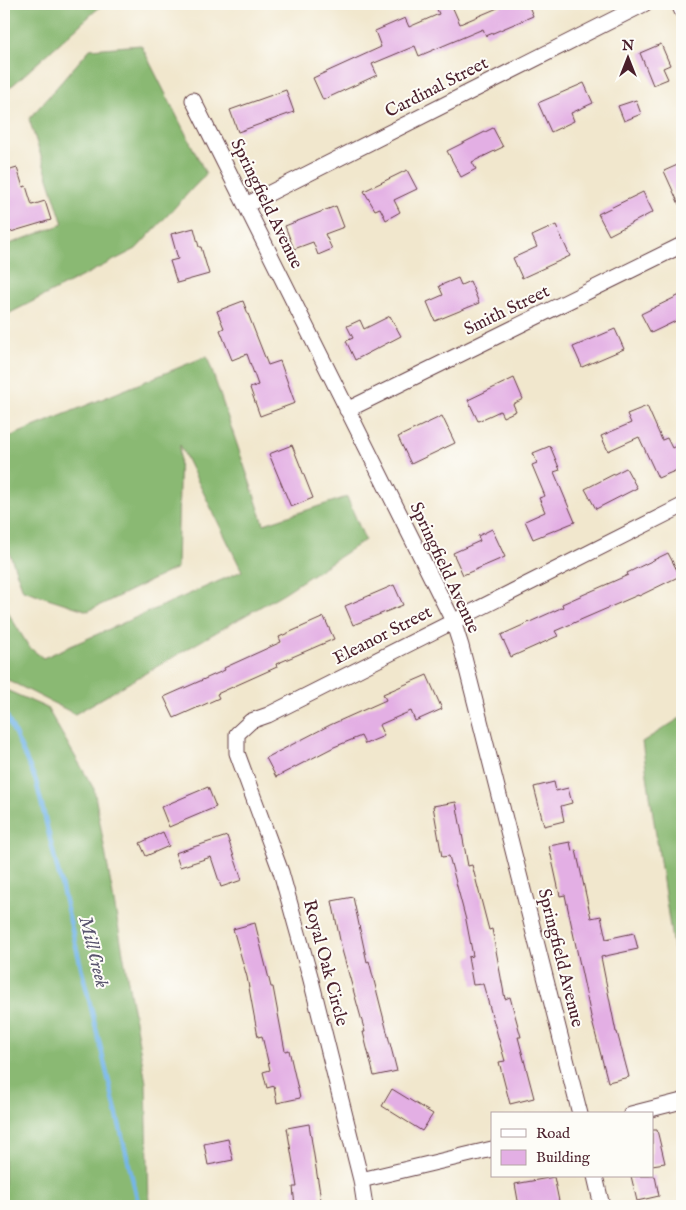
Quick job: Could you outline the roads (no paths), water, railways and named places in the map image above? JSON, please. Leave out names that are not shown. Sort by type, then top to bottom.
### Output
[{"type":"street","name":"Cardinal Street","points":[[246,205],[644,4]]},
{"type":"street","points":[[679,4],[682,11]]},
{"type":"street","name":"Springfield Avenue","points":[[193,100],[452,621],[461,646],[579,1112]]},
{"type":"street","name":"Smith Street","points":[[347,410],[682,245]]},
{"type":"street","name":"Eleanor Street","points":[[237,734],[251,721],[268,715],[682,506]]},
{"type":"street","name":"Royal Oak Circle","points":[[237,734],[237,753],[280,872],[310,976],[361,1180],[365,1206]]},
{"type":"street","points":[[640,1112],[682,1101]]},
{"type":"street","points":[[361,1180],[491,1149]]},
{"type":"street","points":[[595,1178],[602,1206]]},
{"type":"waterway","name":"Mill Creek","points":[[4,710],[36,781],[139,1206]]}]
